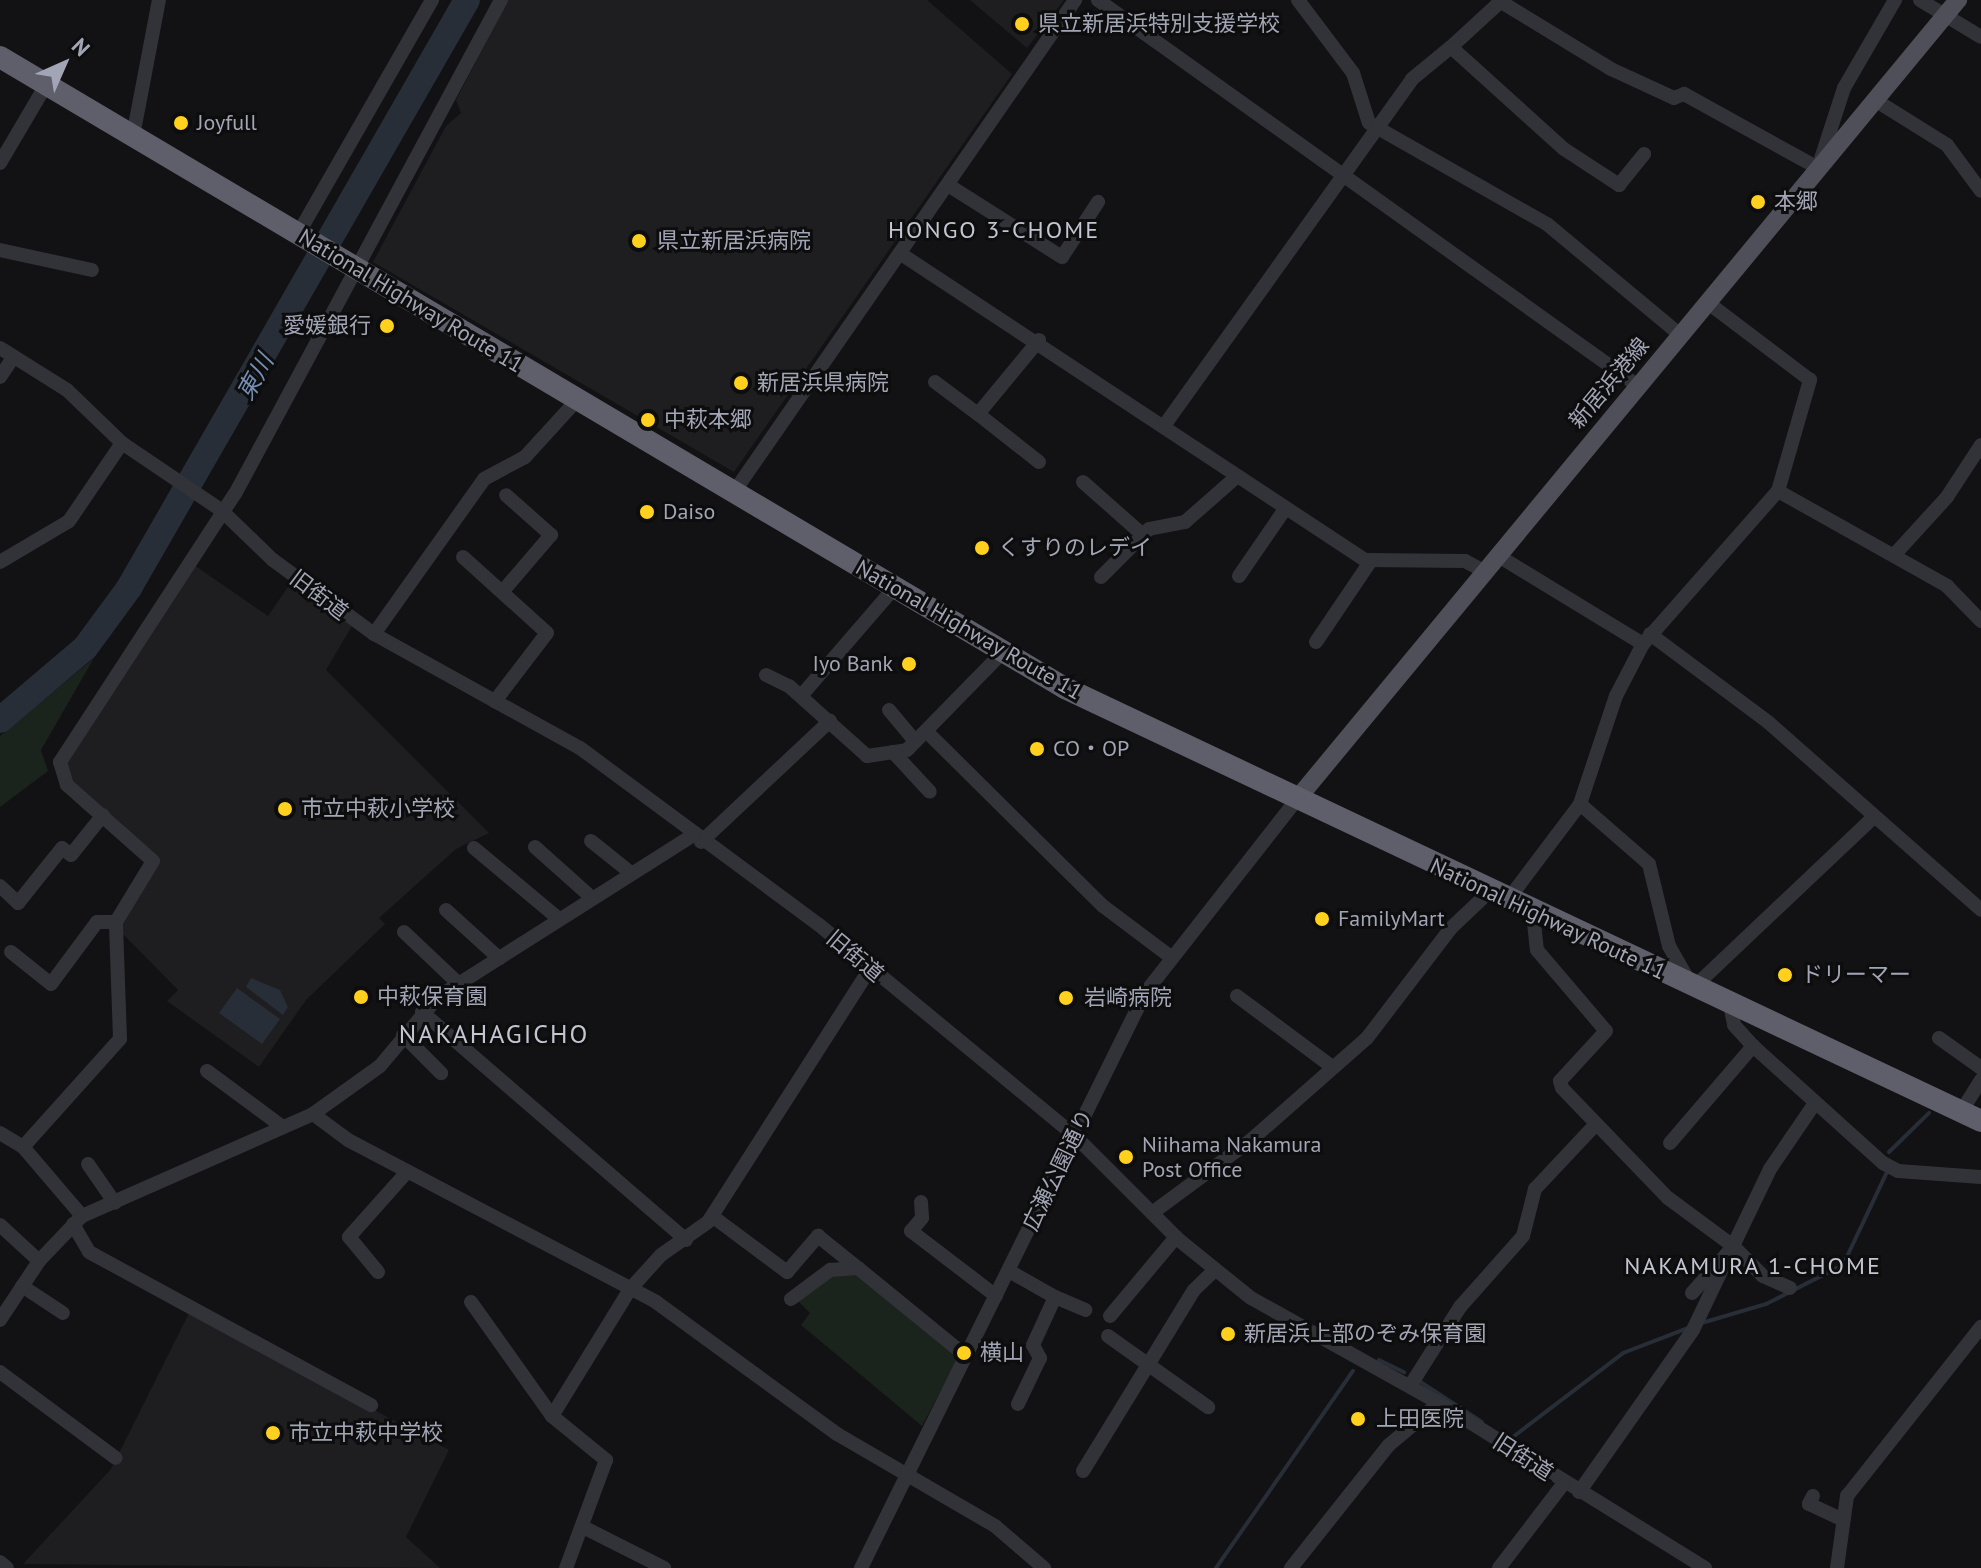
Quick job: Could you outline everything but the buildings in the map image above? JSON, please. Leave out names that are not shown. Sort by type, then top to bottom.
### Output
[{"type":"highway","name":"National Highway Route 11","points":[[0,57],[577,400],[1124,719],[1298,798],[1693,988],[1973,1101]]},
{"type":"main road","name":"新居浜港線","points":[[1298,798],[1958,0]]},
{"type":"street","points":[[133,136],[159,0]]},
{"type":"street","points":[[303,237],[432,0]]},
{"type":"street","points":[[23,1147],[120,1039],[116,922],[153,861],[62,778],[62,755],[217,507],[501,0]]},
{"type":"street","points":[[734,492],[1075,0]]},
{"type":"street","points":[[1098,0],[1638,386]]},
{"type":"street","points":[[1298,0],[1353,73],[1369,123],[1383,128],[1547,224],[1680,335]]},
{"type":"street","points":[[1166,423],[1348,178],[1412,79],[1499,1],[1611,69],[1674,98],[1684,94],[1818,168],[1844,88],[1895,0]]},
{"type":"street","points":[[1920,0],[1981,37]]},
{"type":"street","points":[[1451,47],[1564,149],[1619,185],[1644,154]]},
{"type":"street","points":[[0,163],[46,85]]},
{"type":"street","points":[[1875,100],[1956,153],[1981,191]]},
{"type":"street","points":[[948,185],[1062,257],[1098,202]]},
{"type":"street","points":[[0,250],[92,270]]},
{"type":"street","points":[[901,254],[1166,423],[1283,512],[1370,562],[1465,561],[1484,571]]},
{"type":"street","points":[[1152,1213],[1251,1140],[1389,1015],[1451,928],[1498,896],[1580,804],[1616,696],[1647,639],[1778,491],[1810,380],[1707,302]]},
{"type":"street","points":[[978,414],[1039,340]]},
{"type":"street","name":"旧街道","points":[[0,348],[67,390],[122,443],[217,507],[273,560],[374,634],[580,748],[870,969],[1075,1136],[1176,1237],[1215,1270],[1439,1403],[1705,1568]]},
{"type":"street","points":[[0,377],[13,358]]},
{"type":"street","points":[[935,382],[1039,462]]},
{"type":"street","points":[[374,634],[484,479],[525,457],[577,400]]},
{"type":"street","points":[[0,562],[69,521],[122,443]]},
{"type":"street","points":[[1895,554],[1947,497],[1981,445]]},
{"type":"street","points":[[1101,577],[1143,535],[1185,522],[1235,478]]},
{"type":"street","points":[[1083,482],[1143,535]]},
{"type":"street","points":[[1778,491],[1895,554],[1947,586],[1981,621]]},
{"type":"street","points":[[503,591],[551,535],[506,495]]},
{"type":"street","points":[[1239,576],[1283,512]]},
{"type":"street","points":[[1497,555],[1647,639],[1768,722],[1874,817],[1918,847],[1981,910]]},
{"type":"street","points":[[463,557],[547,633],[495,701]]},
{"type":"street","points":[[1316,642],[1370,562]]},
{"type":"street","points":[[801,696],[895,587]]},
{"type":"street","points":[[766,675],[801,696],[867,756],[893,752],[920,736],[1004,651]]},
{"type":"street","points":[[889,710],[1103,906],[1171,957]]},
{"type":"street","points":[[0,1320],[39,1261],[78,1220],[280,1125],[313,1114],[380,1066],[422,1012],[458,983],[631,873],[696,839],[830,721]]},
{"type":"street","points":[[893,752],[930,792]]},
{"type":"street","name":"広瀬公園通り","points":[[861,1568],[1145,993],[1298,798]]},
{"type":"street","points":[[1580,804],[1649,864],[1669,946],[1693,988],[1874,817]]},
{"type":"street","points":[[0,886],[18,903],[62,848],[71,855],[103,815]]},
{"type":"street","points":[[591,841],[631,873]]},
{"type":"street","points":[[535,847],[592,898]]},
{"type":"street","points":[[474,848],[559,919]]},
{"type":"street","points":[[446,910],[499,958]]},
{"type":"street","points":[[1533,913],[1537,950],[1606,1031],[1560,1081],[1596,1124],[1668,1198],[1733,1246],[1763,1276],[1790,1288]]},
{"type":"street","points":[[11,952],[51,984],[97,922],[116,922]]},
{"type":"street","points":[[404,932],[458,983]]},
{"type":"street","points":[[552,1416],[631,1289],[712,1216],[870,969]]},
{"type":"street","points":[[1237,996],[1331,1066]]},
{"type":"street","points":[[1730,1004],[1734,1025],[1753,1046],[1815,1103],[1898,1171],[1981,1177]]},
{"type":"street","points":[[422,1012],[686,1240]]},
{"type":"street","points":[[403,1035],[441,1073]]},
{"type":"street","points":[[1939,1038],[1981,1068]]},
{"type":"street","points":[[1670,1143],[1753,1046]]},
{"type":"street","points":[[207,1071],[280,1125]]},
{"type":"street","points":[[1579,1492],[1693,1330],[1770,1169],[1815,1103]]},
{"type":"street","points":[[313,1114],[407,1172],[631,1289],[906,1477],[995,1526],[1044,1568]]},
{"type":"street","points":[[1410,1386],[1460,1307],[1523,1236],[1535,1189],[1596,1124]]},
{"type":"street","points":[[1,1136],[23,1147],[78,1220],[89,1252],[371,1405]]},
{"type":"street","points":[[88,1164],[115,1203]]},
{"type":"street","points":[[378,1272],[349,1237],[407,1172]]},
{"type":"street","points":[[921,1202],[911,1231],[996,1296]]},
{"type":"street","points":[[712,1216],[787,1272],[818,1236],[966,1356]]},
{"type":"street","points":[[0,1225],[39,1261]]},
{"type":"street","points":[[1110,1316],[1176,1237]]},
{"type":"street","points":[[1692,1293],[1733,1246]]},
{"type":"street","points":[[791,1299],[830,1270],[858,1268]]},
{"type":"street","points":[[1083,1471],[1149,1362],[1215,1270]]},
{"type":"street","points":[[1009,1271],[1085,1310]]},
{"type":"street","points":[[22,1286],[63,1313]]},
{"type":"street","points":[[1018,1404],[1040,1358],[1033,1345],[1055,1297]]},
{"type":"street","points":[[471,1302],[552,1416],[606,1460],[566,1568]]},
{"type":"street","points":[[1837,1568],[1847,1496],[1976,1347],[1981,1327]]},
{"type":"street","points":[[1108,1336],[1149,1362],[1208,1407]]},
{"type":"street","points":[[0,1372],[116,1458]]},
{"type":"street","points":[[1291,1568],[1389,1445],[1439,1403]]},
{"type":"street","points":[[1499,1568],[1564,1483]]},
{"type":"street","points":[[1813,1496],[1809,1504],[1844,1520]]},
{"type":"street","points":[[583,1527],[664,1568]]},
{"type":"street","points":[[0,1562],[7,1568]]},
{"type":"shaded area","name":"県立新居浜病院","points":[[508,0],[927,0],[1012,74],[734,472],[373,262],[446,126],[461,113],[456,100]]},
{"type":"shaded area","name":"県立新居浜特別支援学校","points":[[970,0],[1064,0],[1027,48]]},
{"type":"shaded area","name":"市立中萩小学校","points":[[194,565],[268,616],[292,581],[352,626],[326,670],[489,833],[456,849],[379,918],[385,924],[306,1000],[259,1067],[167,1001],[178,990],[120,931],[158,858],[69,777],[67,761]]},
{"type":"shaded area","points":[[94,658],[41,750],[48,771],[0,807],[0,736]]},
{"type":"shaded area","points":[[251,978],[280,990],[288,1007],[283,1015],[246,987]]},
{"type":"shaded area","points":[[237,988],[280,1019],[262,1044],[219,1013]]},
{"type":"shaded area","points":[[854,1273],[958,1358],[922,1426],[801,1325],[810,1313],[798,1301],[832,1274]]},
{"type":"shaded area","name":"市立中萩中学校","points":[[190,1311],[449,1450],[406,1537],[440,1568],[23,1564],[111,1469]]},
{"type":"waterway","name":"東川","points":[[0,720],[85,648],[129,588],[467,0]]},
{"type":"waterway","points":[[1889,1152],[1929,1113]]},
{"type":"waterway","points":[[1705,1322],[1766,1304],[1843,1265],[1888,1170]]},
{"type":"waterway","points":[[1509,1440],[1623,1353],[1688,1328]]},
{"type":"waterway","points":[[1379,1360],[1404,1372]]},
{"type":"waterway","points":[[1216,1568],[1353,1371]]},
{"type":"waterway","points":[[1419,1381],[1482,1422]]},
{"type":"place","name":"県立新居浜特別支援学校","points":[[1022,24]]},
{"type":"place","name":"Joyfull","points":[[181,123]]},
{"type":"place","name":"本郷","points":[[1758,202]]},
{"type":"place","name":"県立新居浜病院","points":[[639,241]]},
{"type":"place","name":"愛媛銀行","points":[[387,326]]},
{"type":"place","name":"新居浜県病院","points":[[741,383]]},
{"type":"place","name":"中萩本郷","points":[[648,420]]},
{"type":"place","name":"Daiso","points":[[647,512]]},
{"type":"place","name":"くすりのレデイ","points":[[982,548]]},
{"type":"place","name":"Iyo Bank","points":[[909,664]]},
{"type":"place","name":"CO・OP","points":[[1037,749]]},
{"type":"place","name":"市立中萩小学校","points":[[285,809]]},
{"type":"place","name":"FamilyMart","points":[[1322,919]]},
{"type":"place","name":"ドリーマー","points":[[1785,975]]},
{"type":"place","name":"中萩保育園","points":[[361,997]]},
{"type":"place","name":"岩崎病院","points":[[1066,998]]},
{"type":"place","name":"Niihama Nakamura Post Office","points":[[1126,1157]]},
{"type":"place","name":"新居浜上部のぞみ保育園","points":[[1228,1334]]},
{"type":"place","name":"横山","points":[[964,1353]]},
{"type":"place","name":"上田医院","points":[[1358,1419]]},
{"type":"place","name":"市立中萩中学校","points":[[273,1433]]},
{"type":"district","name":"HONGO 3-CHOME","points":[[994,230]]},
{"type":"district","name":"NAKAHAGICHO","points":[[494,1034]]},
{"type":"district","name":"NAKAMURA 1-CHOME","points":[[1753,1266]]}]
